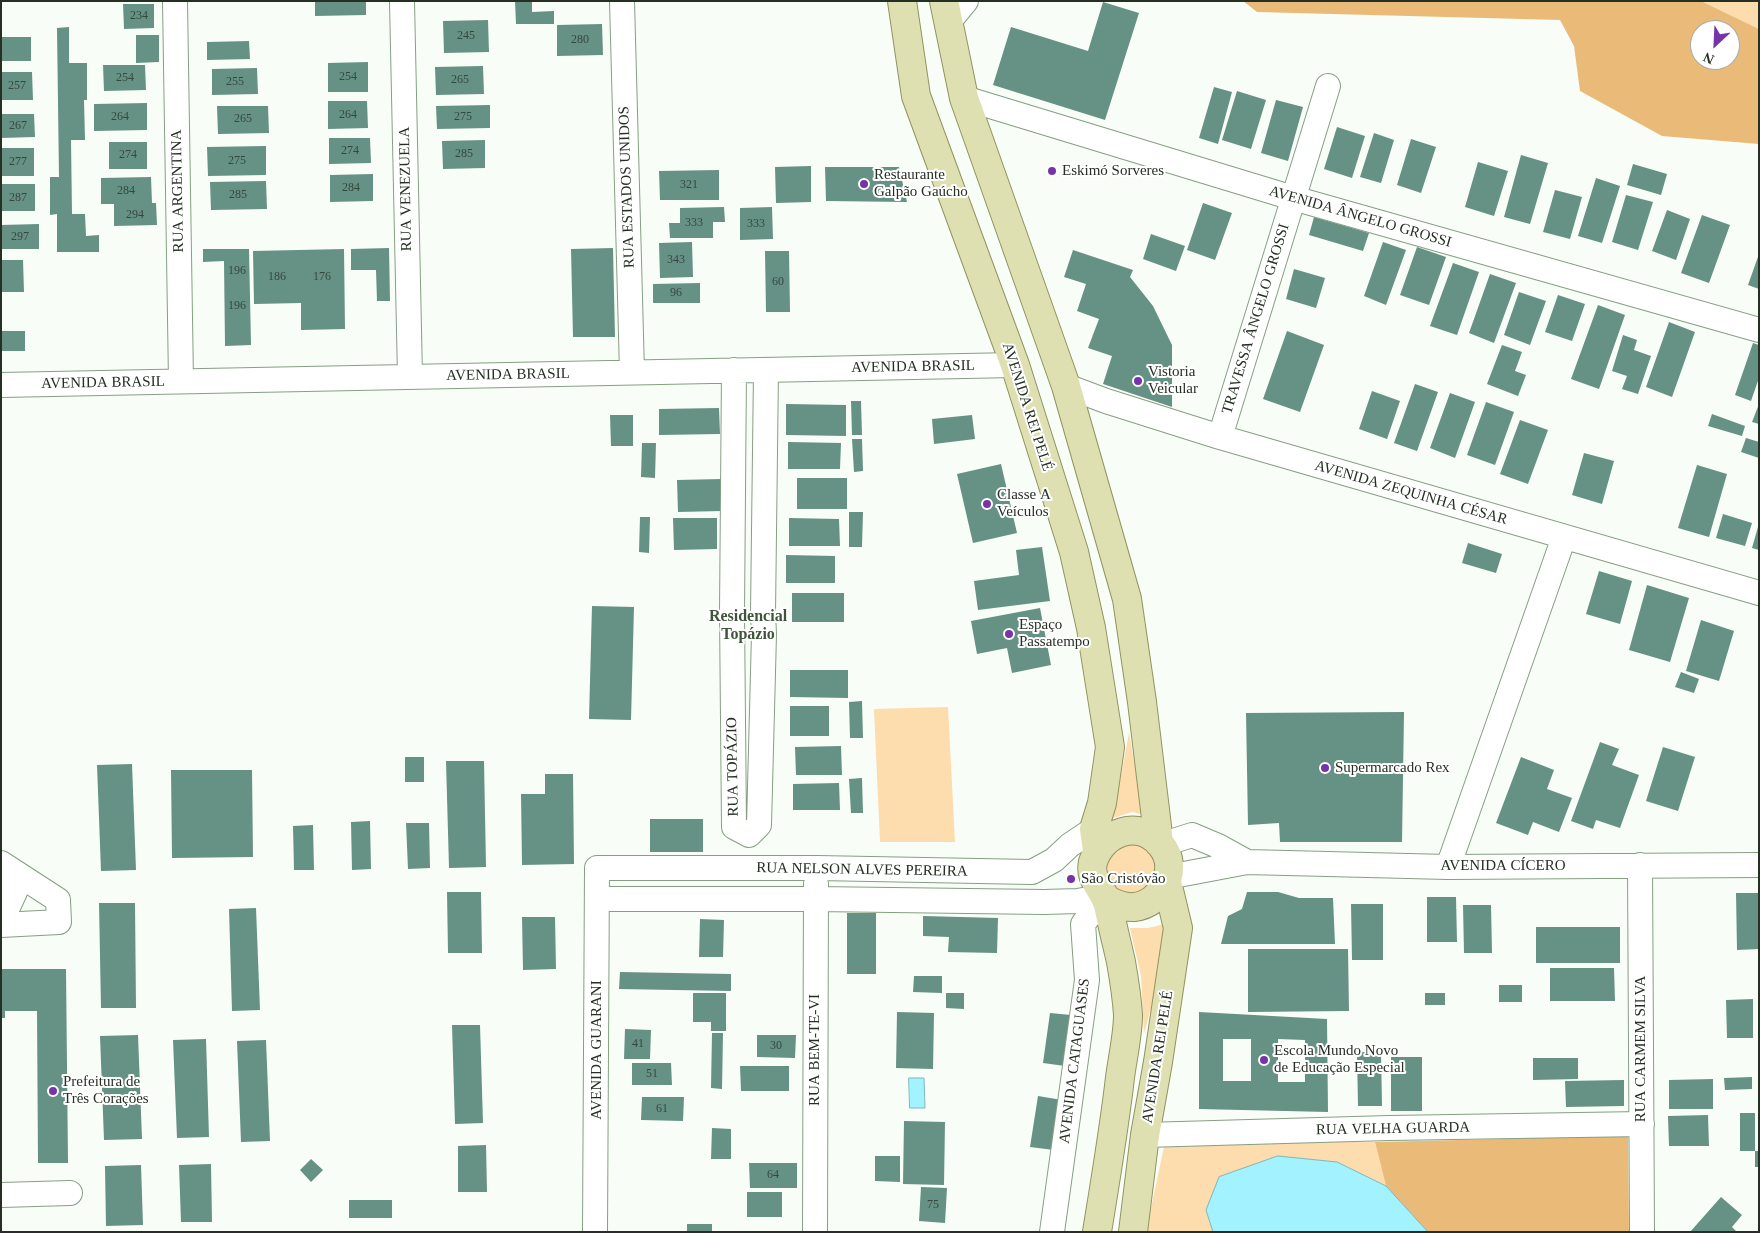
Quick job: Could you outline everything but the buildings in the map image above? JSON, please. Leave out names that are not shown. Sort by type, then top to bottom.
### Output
[{"type":"main road","name":"AVENIDA REI PELÉ","points":[[902,1],[916,96],[1015,365],[1074,552],[1091,628],[1110,747],[1102,803],[1101,838],[1092,865],[1094,882],[1104,897],[1122,965],[1128,1015],[1097,1232]]},
{"type":"main road","name":"AVENIDA REI PELÉ","points":[[946,12],[964,98],[1066,386],[1127,599],[1160,844],[1169,866],[1168,880],[1178,928],[1145,1136],[1134,1232]]},
{"type":"main road","points":[[1101,838],[1124,831],[1137,831],[1149,836],[1160,844]]},
{"type":"main road","points":[[1104,897],[1119,906],[1133,908],[1148,904],[1159,895],[1168,880]]},
{"type":"street","name":"RUA ARGENTINA","points":[[174,1],[181,381]]},
{"type":"street","name":"RUA VENEZUELA","points":[[402,1],[410,377]]},
{"type":"street","name":"RUA ESTADOS UNIDOS","points":[[622,1],[632,372]]},
{"type":"street","points":[[946,12],[966,1]]},
{"type":"street","name":"TRAVESSA ÂNGELO GROSSI","points":[[1220,437],[1328,86]]},
{"type":"street","name":"AVENIDA ÂNGELO GROSSI","points":[[964,98],[1293,198],[1759,330]]},
{"type":"street","name":"AVENIDA BRASIL","points":[[1,385],[1015,365]]},
{"type":"street","name":"RUA TOPÁZIO","points":[[734,370],[732,624],[734,827],[749,836],[759,825],[764,624],[766,370]]},
{"type":"street","name":"AVENIDA ZEQUINHA CÉSAR","points":[[1066,386],[1106,401],[1220,437],[1759,593]]},
{"type":"street","points":[[1448,867],[1564,538]]},
{"type":"street","points":[[732,624],[764,624]]},
{"type":"street","name":"AVENIDA CÍCERO","points":[[1160,844],[1192,835],[1218,856],[1246,862],[1448,867],[1759,865]]},
{"type":"street","name":"RUA NELSON ALVES PEREIRA","points":[[597,868],[817,868],[1032,872],[1054,860],[1070,845],[1101,838]]},
{"type":"street","points":[[1168,880],[1218,856]]},
{"type":"street","points":[[1,863],[58,900],[59,922],[1,925]]},
{"type":"street","name":"RUA CARMEM SILVA","points":[[1640,865],[1642,1232]]},
{"type":"street","points":[[1,868],[8,876],[15,892],[8,907],[1,914]]},
{"type":"street","name":"AVENIDA GUARANI","points":[[596,1232],[597,868]]},
{"type":"street","name":"RUA BEM-TE-VI","points":[[816,1232],[817,868]]},
{"type":"street","name":"RUA NELSON ALVES PEREIRA","points":[[597,899],[1044,902],[1078,901],[1104,897]]},
{"type":"street","name":"AVENIDA CATAGUASES","points":[[1052,1232],[1087,980],[1083,924],[1104,897]]},
{"type":"street","name":"RUA VELHA GUARDA","points":[[1145,1136],[1399,1128],[1642,1124]]},
{"type":"street","points":[[1,1195],[70,1193]]},
{"type":"shaded area","points":[[1243,1],[1701,1],[1759,29],[1759,144],[1662,136],[1580,91],[1574,46],[1560,20],[1257,12]]},
{"type":"shaded area","points":[[1701,1],[1759,1],[1759,29]]},
{"type":"shaded area","points":[[948,707],[955,842],[880,842],[874,709]]},
{"type":"shaded area","points":[[1129,733],[1135,767],[1149,816],[1132,812],[1113,818]]},
{"type":"shaded area","points":[[1128,840],[1146,844],[1159,858],[1152,893],[1116,897],[1101,864]]},
{"type":"shaded area","points":[[1165,924],[1153,1000],[1144,1034],[1141,976],[1130,928],[1148,928]]},
{"type":"shaded area","points":[[1628,1136],[1629,1232],[1428,1232],[1386,1186],[1375,1142]]},
{"type":"shaded area","points":[[1165,1142],[1375,1142],[1386,1186],[1337,1162],[1206,1210],[1213,1232],[1146,1232]]},
{"type":"water","points":[[909,1078],[924,1078],[925,1108],[910,1108]]},
{"type":"water","points":[[1278,1156],[1337,1162],[1386,1186],[1428,1232],[1213,1232],[1206,1210],[1219,1177]]},
{"type":"place","name":"Eskimó Sorveres","points":[[1052,171]]},
{"type":"place","name":"Restaurante Galpão Gaúcho","points":[[864,184]]},
{"type":"place","name":"Vistoria Veicular","points":[[1138,381]]},
{"type":"place","name":"Classe A Veículos","points":[[987,504]]},
{"type":"place","name":"Espaço Passatempo","points":[[1009,634]]},
{"type":"place","name":"Supermarcado Rex","points":[[1325,768]]},
{"type":"place","name":"São Cristóvão","points":[[1071,879]]},
{"type":"place","name":"Escola Mundo Novo de Educação Especial","points":[[1264,1060]]},
{"type":"place","name":"Prefeitura de Três Corações","points":[[53,1091]]},
{"type":"district","name":"Residencial Topázio","points":[[748,626]]}]
